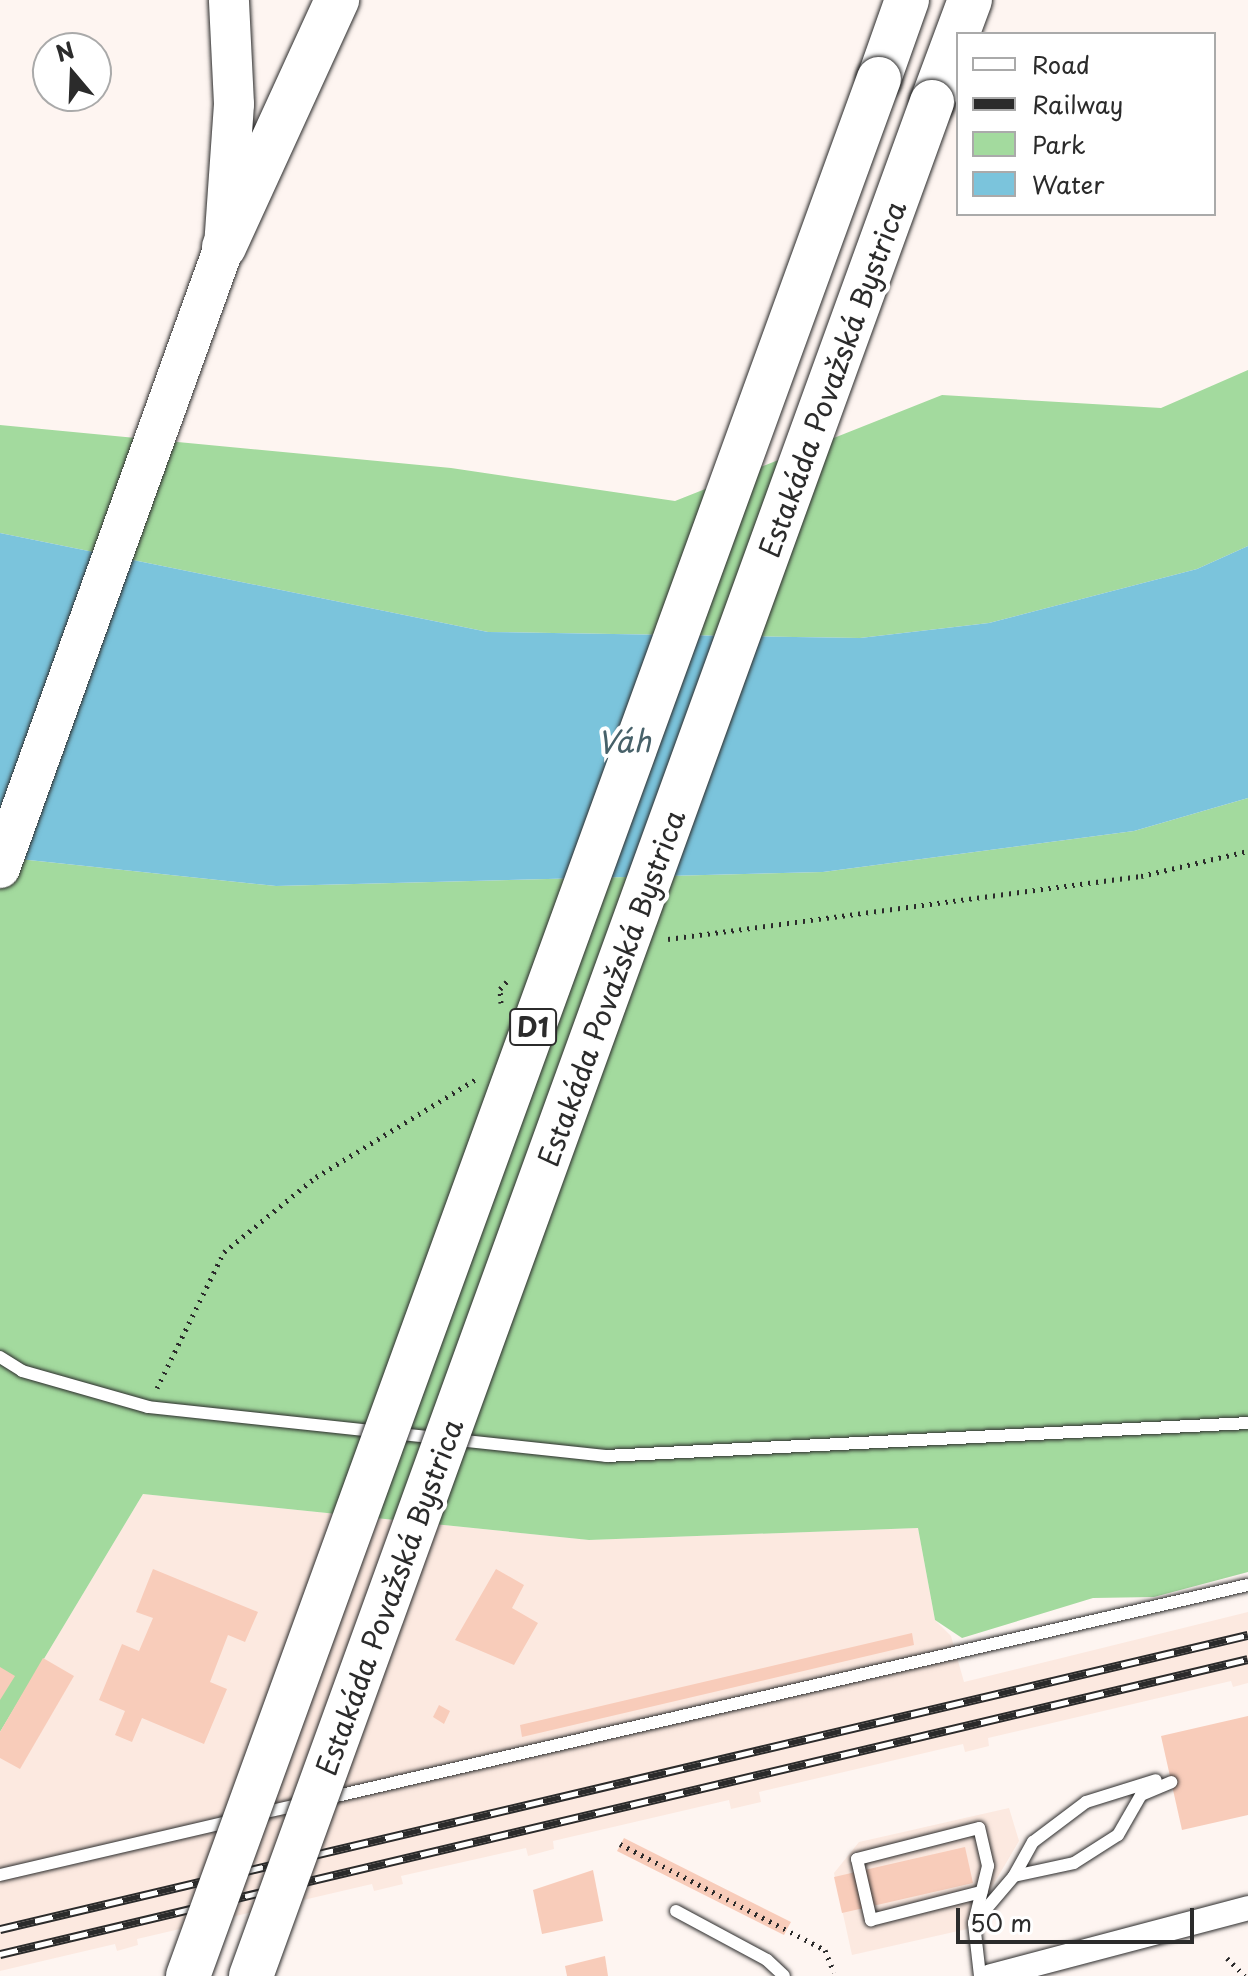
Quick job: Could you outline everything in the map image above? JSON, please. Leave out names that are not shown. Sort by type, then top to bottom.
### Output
[{"type":"highway","points":[[224,247],[234,104],[229,0]]},
{"type":"highway","points":[[0,868],[224,247],[337,0]]},
{"type":"highway","name":"Estakáda Považská Bystrica","points":[[188,1976],[907,0]]},
{"type":"highway","name":"Estakáda Považská Bystrica","points":[[958,32],[970,0]]},
{"type":"highway","name":"Estakáda Považská Bystrica","points":[[251,1976],[956,38]]},
{"type":"street","points":[[991,1976],[1248,1908]]},
{"type":"lane","points":[[0,1357],[22,1371],[148,1407],[606,1456],[1248,1423]]},
{"type":"lane","points":[[0,1875],[1248,1585]]},
{"type":"lane","points":[[974,1923],[1014,1876],[1033,1842],[1086,1802],[1171,1779],[1141,1795],[1118,1835],[1074,1863],[1014,1876]]},
{"type":"lane","points":[[980,1976],[974,1923],[988,1866],[979,1828],[857,1859],[871,1920],[981,1892]]},
{"type":"lane","points":[[676,1911],[767,1960],[784,1976]]},
{"type":"path","points":[[663,941],[688,931],[1141,876],[1248,851]]},
{"type":"path","points":[[502,1017],[500,989],[518,969]]},
{"type":"path","points":[[148,1407],[224,1252],[316,1177],[480,1076]]},
{"type":"path","points":[[620,1844],[825,1950],[834,1972]]},
{"type":"path","points":[[1227,1958],[1245,1976]]},
{"type":"shaded area","points":[[143,1494],[589,1540],[918,1528],[935,1620],[951,1636],[964,1682],[1248,1612],[1248,1683],[1233,1687],[1231,1681],[988,1738],[989,1746],[965,1752],[963,1744],[759,1792],[761,1802],[731,1809],[729,1800],[553,1841],[554,1849],[528,1856],[526,1848],[401,1876],[403,1884],[374,1891],[372,1884],[137,1939],[138,1945],[117,1951],[115,1944],[0,1971],[0,1732]]},
{"type":"shaded area","points":[[1009,1808],[1019,1841],[967,1929],[852,1955],[834,1873],[859,1842]]},
{"type":"green space","points":[[1248,370],[1248,546],[1197,569],[989,623],[860,638],[488,632],[0,533],[0,425],[451,468],[675,501],[942,395],[1161,408]]},
{"type":"green space","points":[[1248,798],[1248,1572],[1154,1597],[1093,1598],[962,1638],[935,1620],[918,1528],[589,1540],[143,1494],[0,1732],[0,857],[276,886],[823,872],[1134,831]]},
{"type":"water","name":"Váh","points":[[0,533],[488,632],[860,638],[989,623],[1197,569],[1248,546],[1248,798],[1134,831],[823,872],[276,886],[0,857]]},
{"type":"building","points":[[153,1569],[258,1612],[245,1642],[228,1635],[210,1682],[227,1689],[204,1744],[142,1718],[132,1742],[115,1735],[125,1711],[99,1700],[122,1644],[139,1651],[153,1618],[136,1612]]},
{"type":"building","points":[[496,1569],[524,1585],[512,1608],[538,1623],[514,1665],[455,1640]]},
{"type":"building","points":[[912,1633],[914,1645],[522,1737],[520,1725]]},
{"type":"building","points":[[43,1658],[74,1676],[20,1769],[0,1758],[0,1732]]},
{"type":"building","points":[[0,1667],[15,1676],[0,1700]]},
{"type":"building","points":[[439,1705],[450,1711],[444,1724],[433,1717]]},
{"type":"building","points":[[1248,1716],[1248,1815],[1182,1830],[1161,1736]]},
{"type":"building","points":[[624,1838],[791,1922],[784,1935],[617,1851]]},
{"type":"building","points":[[965,1847],[973,1883],[842,1913],[834,1877]]},
{"type":"building","points":[[593,1870],[603,1921],[542,1934],[533,1890]]},
{"type":"building","points":[[605,1956],[608,1976],[567,1976],[565,1966]]},
{"type":"railway","points":[[0,1929],[1248,1635]]},
{"type":"railway","points":[[0,1954],[1248,1659]]}]
